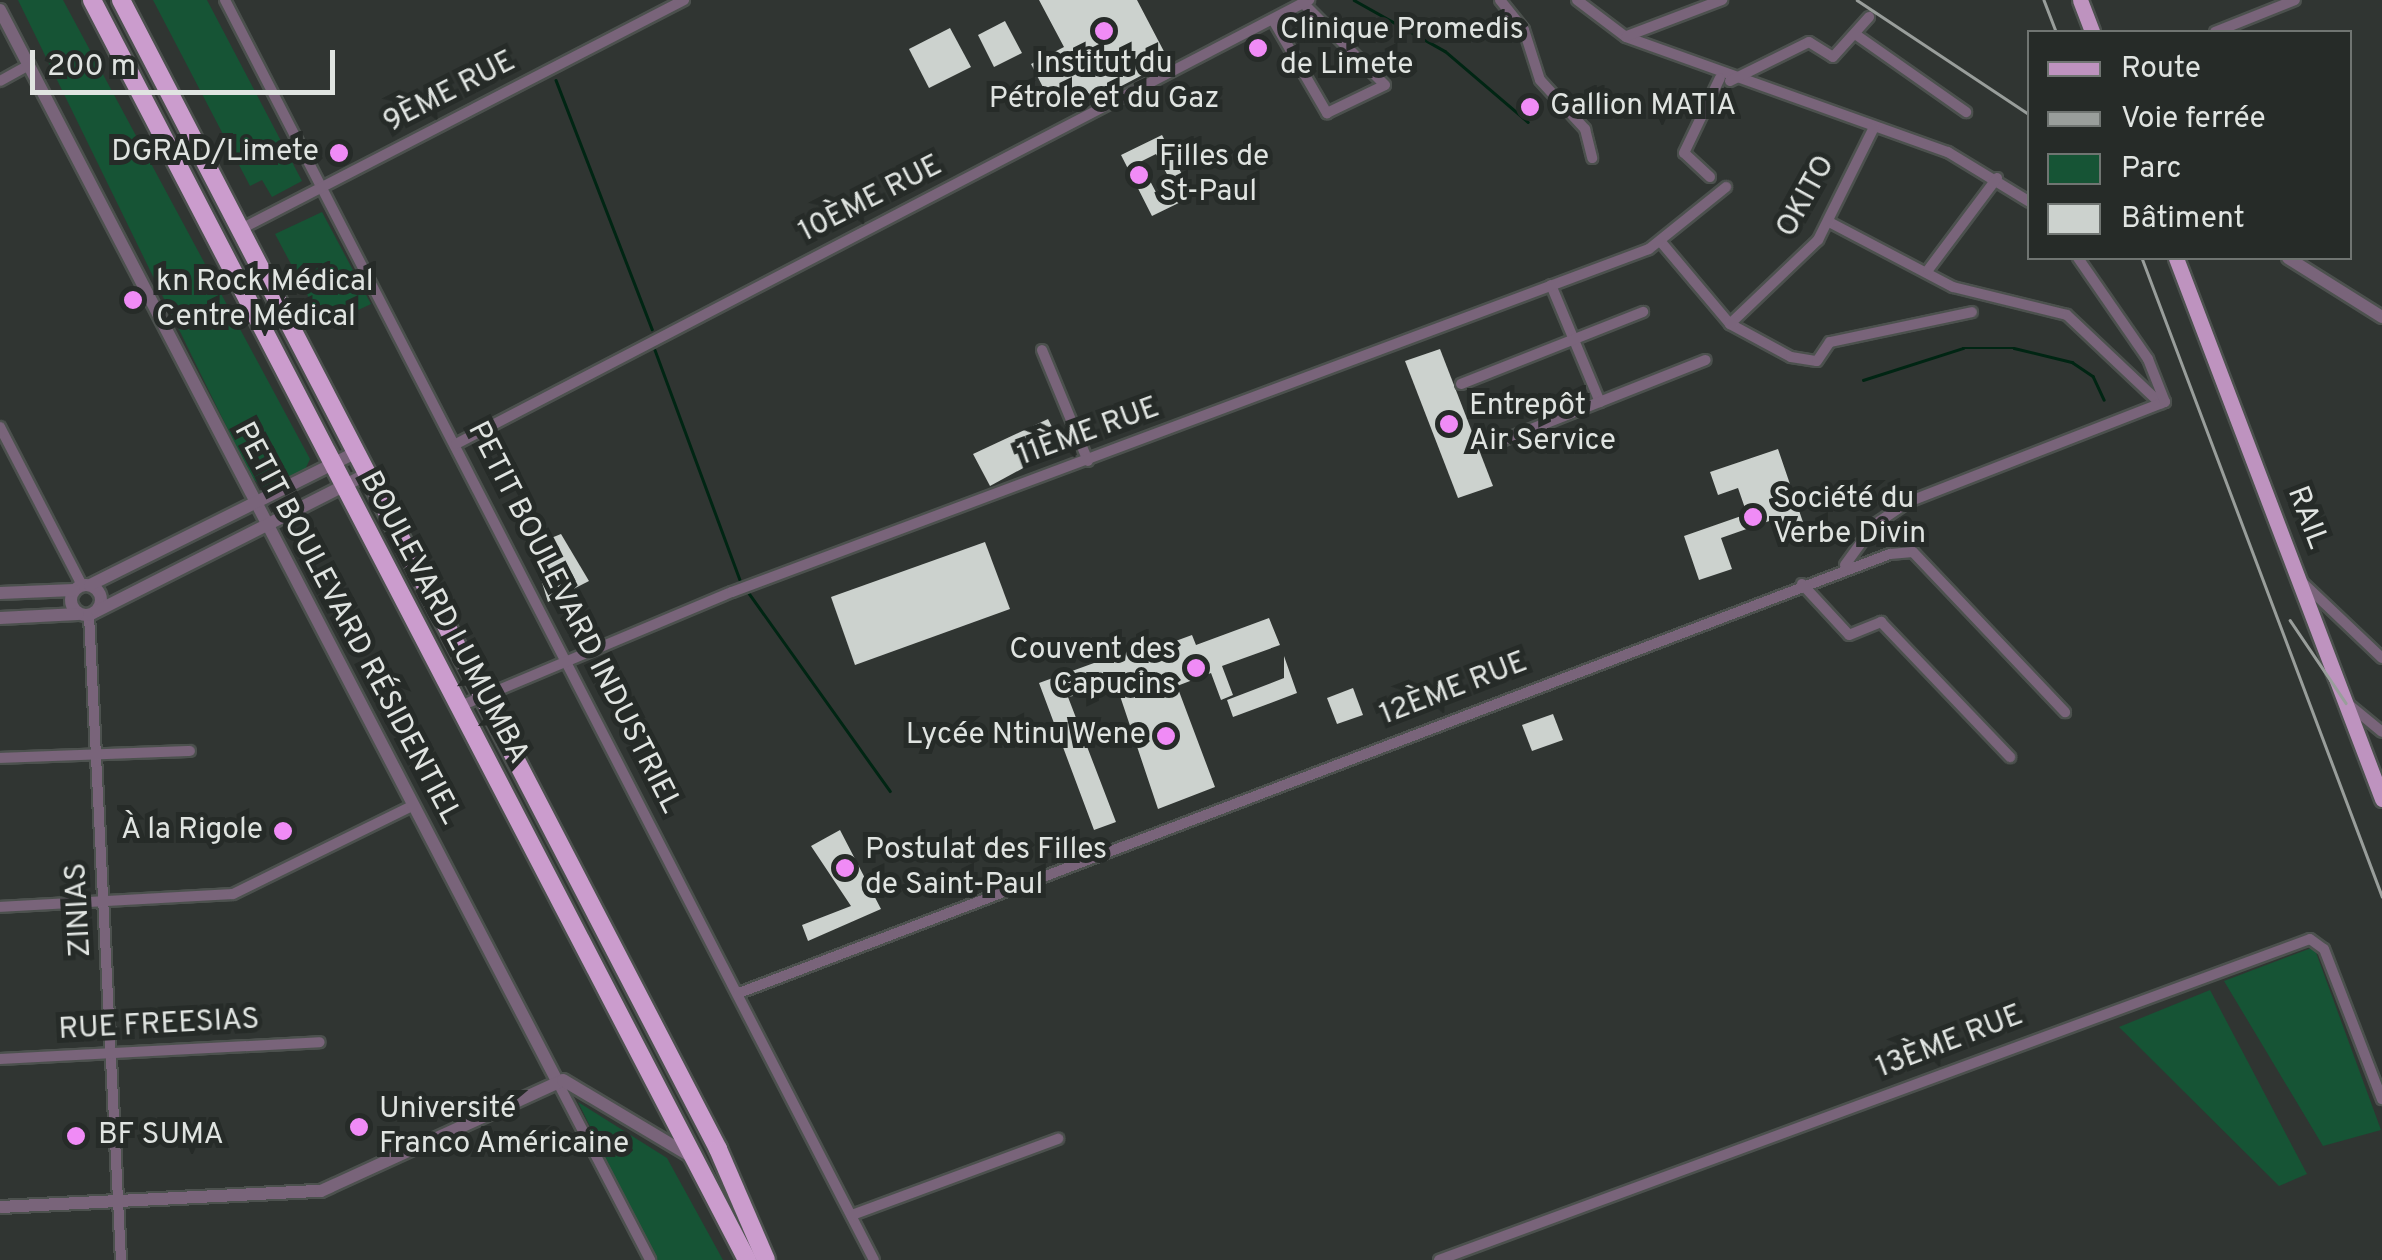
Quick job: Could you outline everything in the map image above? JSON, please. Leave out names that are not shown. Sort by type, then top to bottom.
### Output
[{"type":"highway","name":"BOULEVARD LUMUMBA","points":[[92,0],[747,1260]]},
{"type":"highway","name":"BOULEVARD LUMUMBA","points":[[120,0],[480,694],[766,1260]]},
{"type":"main road","points":[[2080,0],[2091,30]]},
{"type":"main road","name":"RAIL","points":[[2181,260],[2382,799]]},
{"type":"street","name":"PETIT BOULEVARD INDUSTRIEL","points":[[225,0],[874,1260]]},
{"type":"street","name":"9ÈME RUE","points":[[240,230],[684,0]]},
{"type":"street","points":[[1500,0],[1524,30],[1540,80],[1585,129],[1592,158]]},
{"type":"street","points":[[1626,36],[1722,0]]},
{"type":"street","points":[[2220,30],[2295,0]]},
{"type":"street","points":[[1273,20],[1327,113],[1385,85],[1306,2]]},
{"type":"street","name":"10ÈME RUE","points":[[456,444],[1306,2]]},
{"type":"street","points":[[1586,2],[1626,36],[1725,79],[1874,127],[1997,178],[2027,200]]},
{"type":"street","name":"PETIT BOULEVARD RÉSIDENTIEL","points":[[0,10],[650,1260]]},
{"type":"street","points":[[1710,177],[1684,152],[1725,79],[1809,42],[1832,57],[1870,17]]},
{"type":"street","points":[[1856,34],[1966,112]]},
{"type":"street","points":[[0,81],[29,66]]},
{"type":"street","name":"OKITO","points":[[1730,324],[1829,222],[1874,127]]},
{"type":"street","points":[[1928,270],[1997,178]]},
{"type":"street","name":"11ÈME RUE","points":[[458,707],[565,658],[732,592],[1661,242],[1726,187]]},
{"type":"street","points":[[1829,222],[1928,270],[1953,287],[2074,319],[2163,403]]},
{"type":"street","points":[[1661,242],[1730,324],[1766,350],[1812,362],[1830,342],[1972,312]]},
{"type":"street","points":[[2079,260],[2148,359],[2163,403]]},
{"type":"street","points":[[2291,260],[2382,316]]},
{"type":"street","points":[[1551,285],[1600,402]]},
{"type":"street","points":[[1461,384],[1642,312]]},
{"type":"street","points":[[1042,350],[1088,461]]},
{"type":"street","points":[[1501,442],[1706,360]]},
{"type":"street","points":[[1845,566],[1874,525],[1908,502],[2163,403]]},
{"type":"street","points":[[2,434],[82,586],[88,614]]},
{"type":"street","points":[[0,593],[82,586],[355,453]]},
{"type":"street","points":[[0,618],[88,614],[367,474]]},
{"type":"street","name":"12ÈME RUE","points":[[739,993],[1845,566],[1913,552],[2064,712]]},
{"type":"street","points":[[2300,580],[2382,658]]},
{"type":"street","points":[[1802,584],[1850,634],[1881,622],[2010,757]]},
{"type":"street","points":[[82,586],[101,596],[88,614]]},
{"type":"street","name":"ZINIAS","points":[[88,614],[121,1260]]},
{"type":"street","points":[[2346,703],[2382,732]]},
{"type":"street","points":[[0,758],[190,751]]},
{"type":"street","points":[[0,907],[104,904],[248,890],[412,806]]},
{"type":"street","name":"13ÈME RUE","points":[[1439,1260],[2310,939],[2324,949],[2382,1099]]},
{"type":"street","name":"RUE FREESIAS","points":[[0,1059],[320,1042]]},
{"type":"street","points":[[0,1207],[118,1203],[348,1184],[557,1081],[694,1158]]},
{"type":"street","points":[[852,1215],[1058,1138]]},
{"type":"green space","points":[[18,0],[63,0],[310,459],[304,472],[267,491],[251,477]]},
{"type":"green space","points":[[153,0],[207,0],[302,181],[272,197],[262,180],[250,186]]},
{"type":"green space","points":[[322,212],[371,304],[324,326],[275,234]]},
{"type":"green space","points":[[2314,947],[2381,1130],[2323,1146],[2224,981]]},
{"type":"green space","points":[[2210,990],[2307,1174],[2279,1186],[2119,1027]]},
{"type":"green space","points":[[578,1102],[667,1158],[723,1260],[656,1260]]},
{"type":"building","name":"Institut du Pétrole et du Gaz","points":[[1039,0],[1137,0],[1169,61],[1093,101],[1089,93],[1068,104],[1060,88],[1047,95],[1031,64],[1064,47]]},
{"type":"building","points":[[1005,21],[1022,53],[994,67],[978,35]]},
{"type":"building","points":[[950,28],[971,67],[929,88],[909,49]]},
{"type":"building","name":"Filles de St-Paul","points":[[1162,135],[1193,196],[1152,216],[1121,155]],"holes":[[[1156,154],[1174,187],[1158,196],[1140,162]]]},
{"type":"building","name":"Entrepôt Air Service","points":[[1440,349],[1493,486],[1458,498],[1405,361]]},
{"type":"building","points":[[1048,419],[1062,447],[990,486],[973,454]]},
{"type":"building","name":"Société du Verbe Divin","points":[[1778,449],[1805,528],[1781,536],[1775,519],[1721,538],[1732,569],[1699,580],[1684,536],[1747,514],[1738,488],[1718,495],[1710,472]]},
{"type":"building","points":[[561,534],[589,581],[548,602],[531,546]]},
{"type":"building","points":[[985,542],[1010,609],[855,665],[831,597]]},
{"type":"building","name":"Lycée Ntinu Wene","points":[[1269,618],[1280,645],[1222,666],[1233,695],[1221,700],[1211,673],[1177,686],[1215,787],[1158,809],[1117,687],[1068,697],[1116,822],[1094,830],[1039,683],[1160,639],[1162,646],[1192,635],[1196,645]]},
{"type":"building","points":[[1284,656],[1297,693],[1233,717],[1227,700],[1284,678]]},
{"type":"building","points":[[1353,688],[1363,715],[1337,724],[1327,698]]},
{"type":"building","points":[[1553,714],[1563,740],[1532,751],[1522,725]]},
{"type":"building","name":"Postulat des Filles de Saint-Paul","points":[[840,830],[881,909],[808,941],[802,925],[851,906],[811,846]]},
{"type":"waterway","points":[[1354,0],[1445,51],[1528,122]]},
{"type":"waterway","points":[[556,80],[652,329]]},
{"type":"waterway","points":[[1863,380],[1963,348],[2014,348],[2072,362],[2093,376],[2104,400]]},
{"type":"waterway","points":[[655,350],[741,583]]},
{"type":"waterway","points":[[746,589],[890,791]]},
{"type":"railway","points":[[1857,0],[2027,113]]},
{"type":"railway","points":[[2044,0],[2055,30]]},
{"type":"railway","points":[[2143,260],[2382,896]]},
{"type":"railway","points":[[2290,620],[2346,703]]},
{"type":"place","name":"Institut du Pétrole et du Gaz","points":[[1104,31]]},
{"type":"place","name":"Clinique Promedis de Limete","points":[[1258,48]]},
{"type":"place","name":"Gallion MATIA","points":[[1530,107]]},
{"type":"place","name":"DGRAD/Limete","points":[[339,153]]},
{"type":"place","name":"Filles de St-Paul","points":[[1139,175]]},
{"type":"place","name":"kn Rock Médical Centre Médical","points":[[133,300]]},
{"type":"place","name":"Entrepôt Air Service","points":[[1449,424]]},
{"type":"place","name":"Société du Verbe Divin","points":[[1753,517]]},
{"type":"place","name":"Couvent des Capucins","points":[[1196,668]]},
{"type":"place","name":"Lycée Ntinu Wene","points":[[1166,736]]},
{"type":"place","name":"À la Rigole","points":[[283,831]]},
{"type":"place","name":"Postulat des Filles de Saint-Paul","points":[[845,868]]},
{"type":"place","name":"Université Franco Américaine","points":[[359,1127]]},
{"type":"place","name":"BF SUMA","points":[[76,1136]]}]
